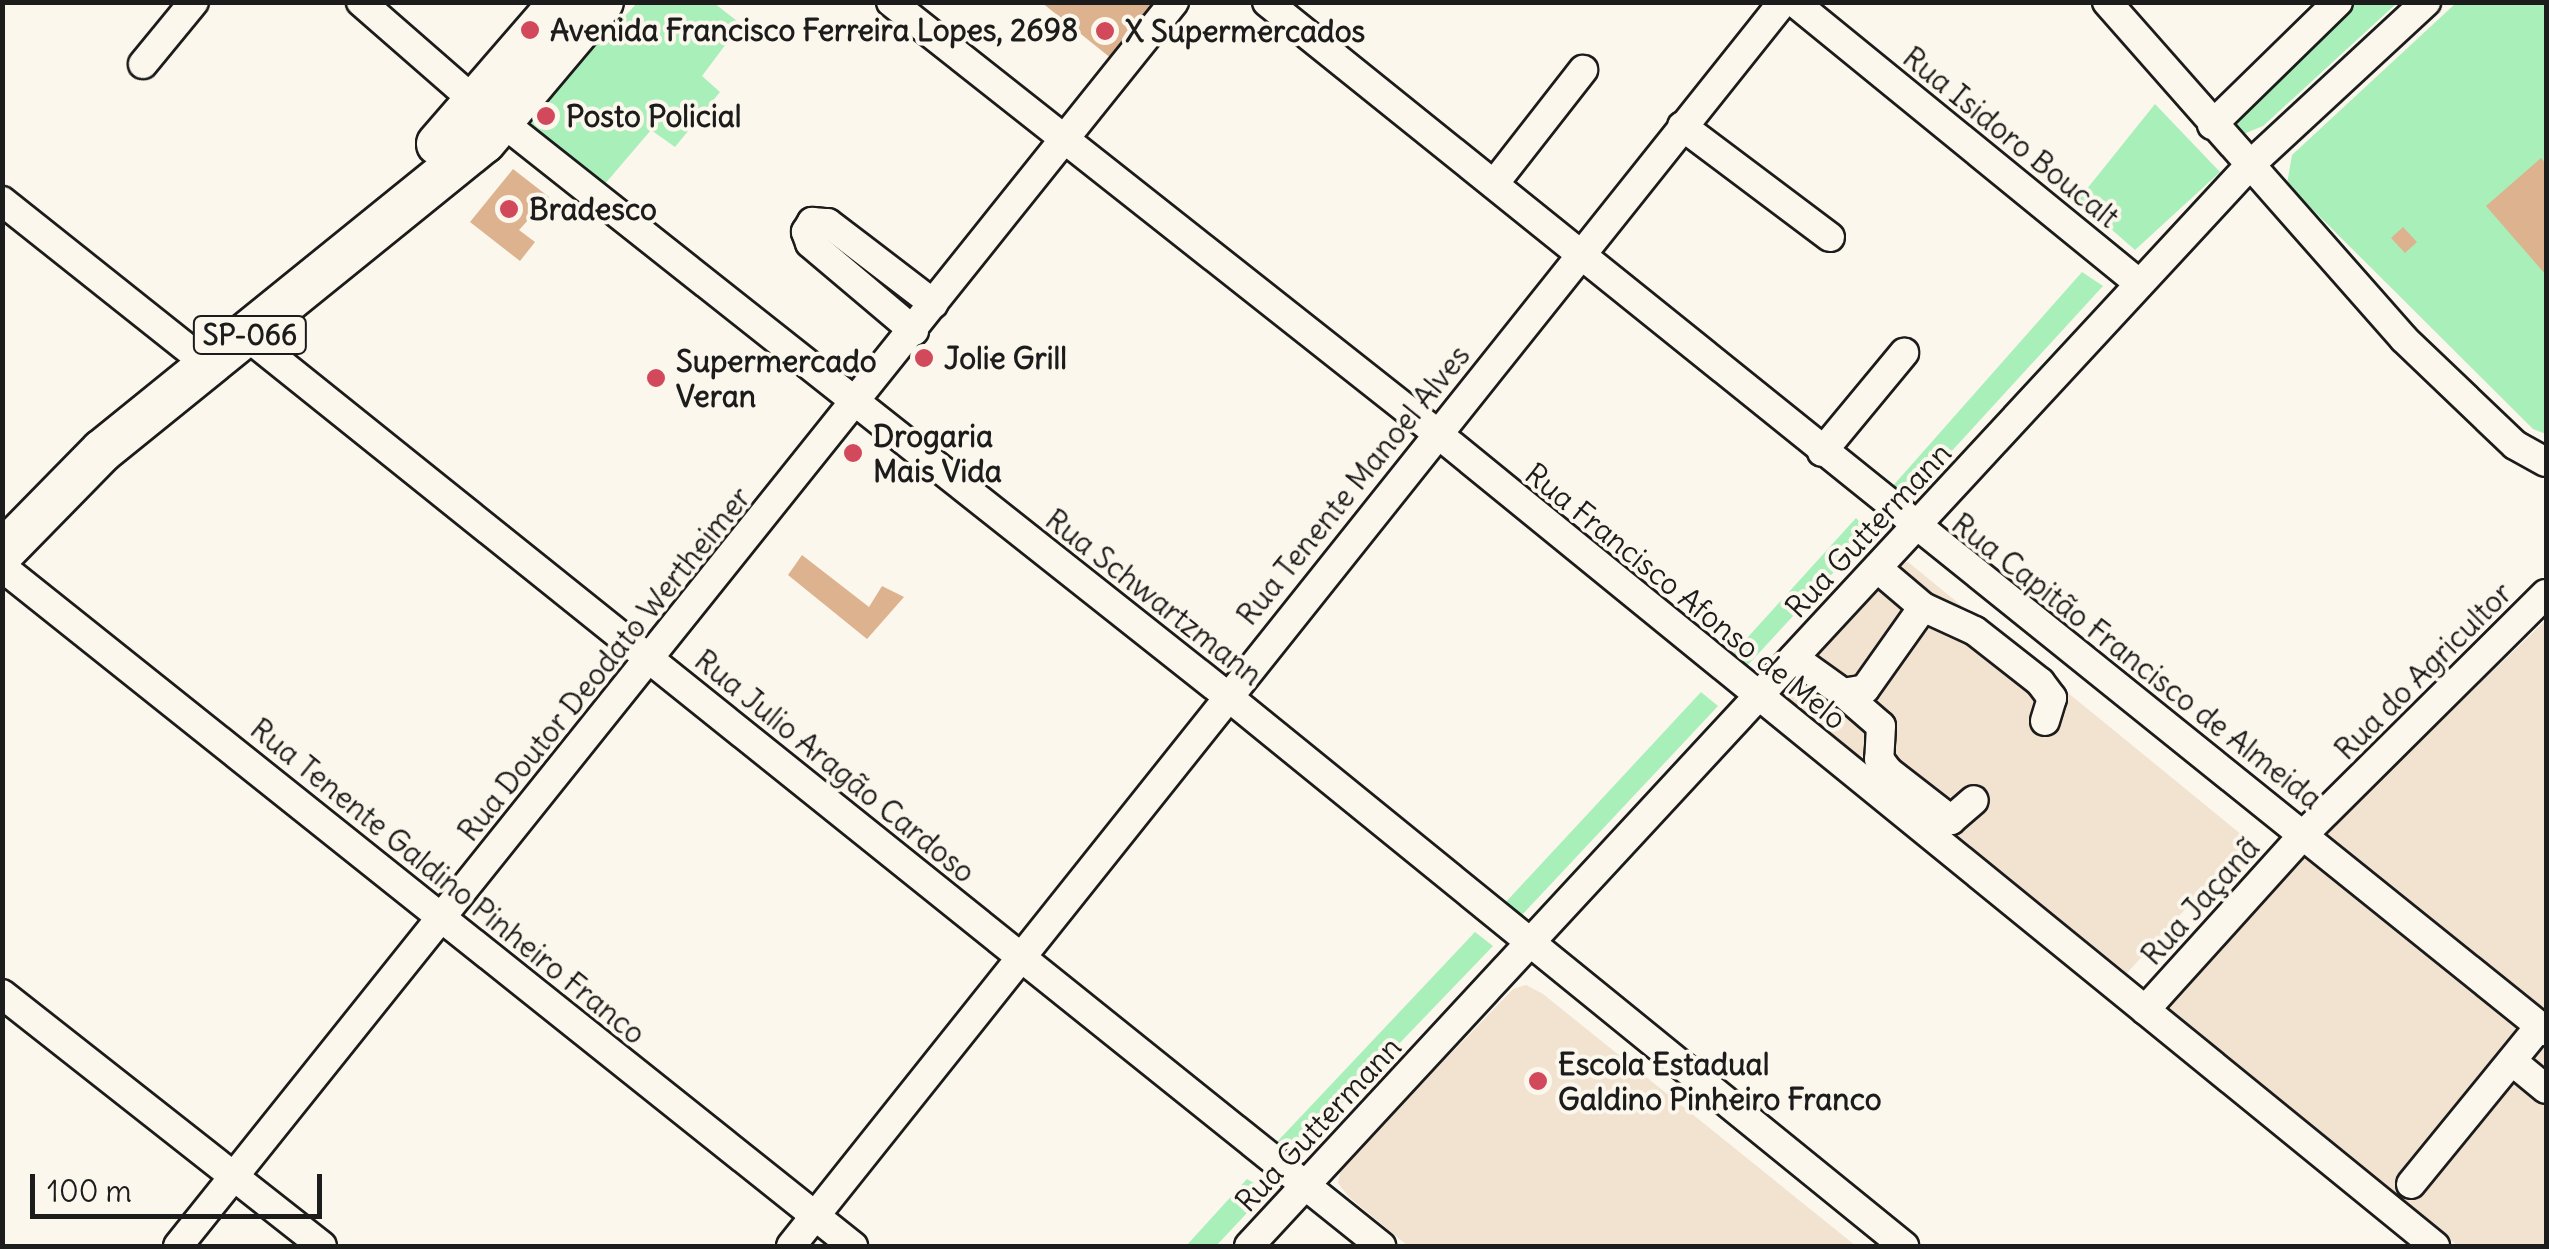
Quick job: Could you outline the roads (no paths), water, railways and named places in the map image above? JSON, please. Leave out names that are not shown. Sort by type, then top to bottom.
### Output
[{"type":"highway","name":"SP-066","points":[[491,113],[561,2]]},
{"type":"highway","name":"SP-066","points":[[2,512],[68,445],[218,337],[491,113],[602,2]]},
{"type":"highway","name":"SP-066","points":[[2,552],[218,337]]},
{"type":"street","points":[[143,64],[194,2]]},
{"type":"street","name":"Rua Schwartzmann","points":[[361,2],[491,113],[1226,696],[1904,1246]]},
{"type":"street","name":"Rua Francisco Afonso de Melo","points":[[891,2],[1438,434],[2434,1246]]},
{"type":"street","name":"Rua Doutor Deodato Wertheimer","points":[[178,1246],[1174,2]]},
{"type":"street","name":"Rua Capitão Francisco de Almeida","points":[[1267,2],[2543,1029]]},
{"type":"street","name":"Rua Tenente Manoel Alves","points":[[791,1246],[1783,2]]},
{"type":"street","name":"Rua Isidoro Boucalt","points":[[1794,2],[2139,283]]},
{"type":"street","points":[[2107,2],[2404,338],[2514,444],[2546,462]]},
{"type":"street","points":[[2212,125],[2338,2]]},
{"type":"street","name":"Rua Guttermann","points":[[1250,1246],[2250,165],[2426,2]]},
{"type":"street","points":[[1494,184],[1583,70]]},
{"type":"street","points":[[1682,126],[1830,237]]},
{"type":"street","name":"Rua Julio Aragão Cardoso","points":[[2,200],[218,337],[650,658],[1381,1246]]},
{"type":"street","points":[[914,331],[810,243],[806,232],[812,222],[828,223],[934,304]]},
{"type":"street","points":[[1822,452],[1904,353]]},
{"type":"street","name":"Rua Tenente Galdino Pinheiro Franco","points":[[2,567],[853,1246]]},
{"type":"street","points":[[1877,568],[1922,607],[1975,631],[2040,682],[2052,698],[2045,720]]},
{"type":"street","name":"Rua do Agricultor","points":[[2303,835],[2546,594]]},
{"type":"street","points":[[1843,693],[1865,689],[1922,607]]},
{"type":"street","points":[[1794,658],[1881,726],[1879,759],[1888,771],[1951,820],[1974,800]]},
{"type":"street","name":"Rua Jaçanã","points":[[2144,1010],[2303,835]]},
{"type":"street","points":[[2,994],[322,1246]]},
{"type":"street","points":[[2411,1184],[2543,1029]]},
{"type":"street","points":[[2512,1061],[2546,1089]]},
{"type":"place","name":"Avenida Francisco Ferreira Lopes, 2698","points":[[530,30]]},
{"type":"place","name":"X Supermercados","points":[[1105,31]]},
{"type":"place","name":"Posto Policial","points":[[546,116]]},
{"type":"place","name":"Bradesco","points":[[509,209]]},
{"type":"place","name":"Jolie Grill","points":[[924,358]]},
{"type":"place","name":"Supermercado Veran","points":[[656,378]]},
{"type":"place","name":"Drogaria Mais Vida","points":[[853,453]]},
{"type":"place","name":"Escola Estadual Galdino Pinheiro Franco","points":[[1538,1081]]}]
